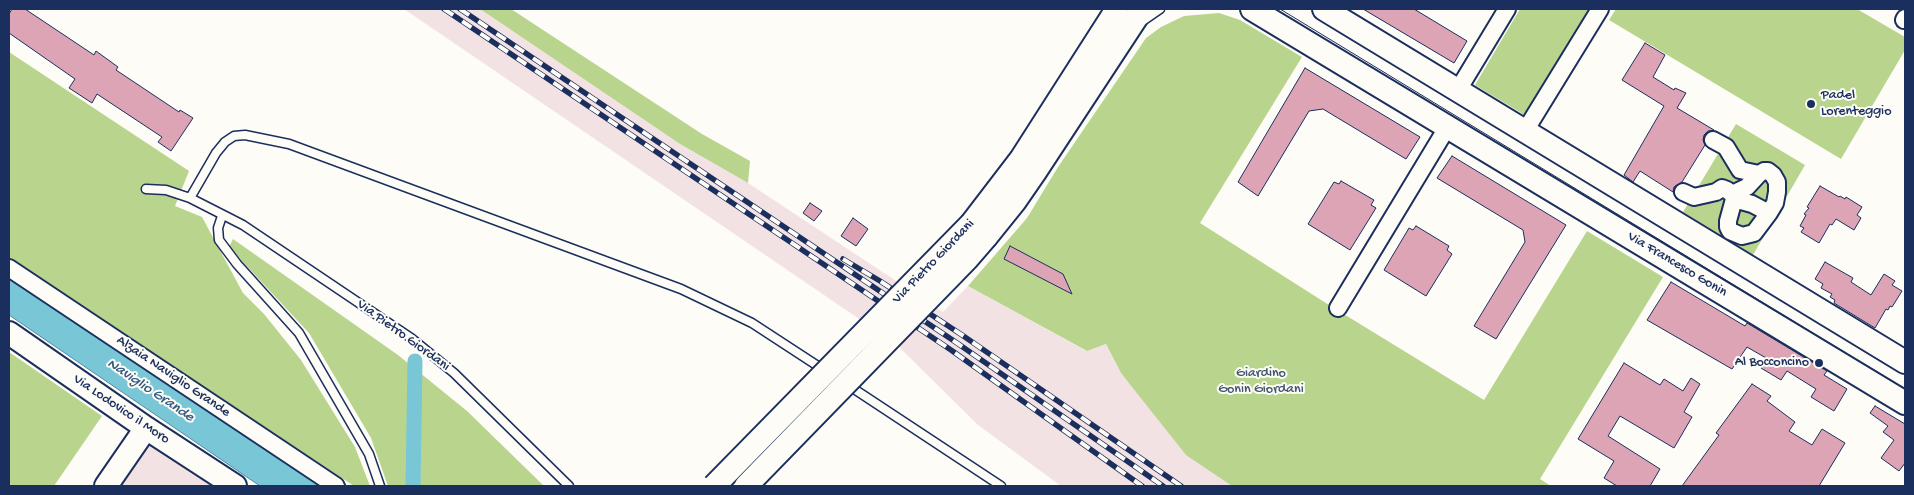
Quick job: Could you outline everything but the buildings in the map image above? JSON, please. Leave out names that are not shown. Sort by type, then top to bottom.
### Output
[{"type":"street","name":"Via Pietro Giordani","points":[[746,486],[967,259],[979,230],[1021,158],[1117,9]]},
{"type":"street","name":"Via Pietro Giordani","points":[[714,486],[951,247],[979,230],[1015,201],[1142,9]]},
{"type":"street","name":"Via Francesco Gonin","points":[[1252,9],[1905,403]]},
{"type":"street","points":[[1324,9],[1905,362]]},
{"type":"street","points":[[1458,90],[1507,9]]},
{"type":"street","points":[[1525,131],[1600,9]]},
{"type":"street","points":[[1338,308],[1448,126]]},
{"type":"street","points":[[1713,140],[1726,147],[1740,170],[1758,174]]},
{"type":"street","points":[[1764,171],[1768,171],[1773,175],[1777,182],[1775,203],[1770,213],[1754,232],[1742,236],[1730,231],[1728,227],[1733,196],[1747,187],[1758,174],[1764,171]]},
{"type":"street","points":[[1683,192],[1694,196],[1716,192],[1722,188],[1733,196],[1770,213]]},
{"type":"street","name":"Alzaia Naviglio Grande","points":[[9,268],[336,486]]},
{"type":"street","name":"Via Lodovico il Moro","points":[[9,333],[146,428],[234,486]]},
{"type":"street","points":[[106,486],[146,428]]},
{"type":"lane","name":"Via Pietro Giordani","points":[[1126,33],[1160,9]]},
{"type":"lane","points":[[190,198],[216,153],[225,142],[234,136],[244,135],[289,144],[681,289],[752,323],[1001,486]]},
{"type":"lane","name":"Via Pietro Giordani","points":[[146,190],[166,190],[190,198],[222,216],[243,225],[411,338],[437,358],[569,486]]},
{"type":"lane","points":[[222,216],[218,228],[219,240],[237,264],[299,333],[370,454],[380,486]]},
{"type":"shaded area","points":[[404,9],[480,9],[680,144],[748,183],[943,312],[968,286],[1086,351],[1106,344],[1121,373],[1232,486],[1061,486],[978,425],[896,344]]},
{"type":"shaded area","points":[[146,433],[226,486],[109,486]]},
{"type":"green space","points":[[480,9],[511,9],[702,134],[750,161],[748,183],[680,144]]},
{"type":"green space","points":[[1520,9],[1594,9],[1528,117],[1475,85]]},
{"type":"green space","name":"Padel Lorenteggio","points":[[1616,9],[1857,9],[1905,37],[1905,50],[1841,159],[1609,20]]},
{"type":"green space","name":"Giardino Gonin Giordani","points":[[1219,13],[1240,20],[1302,57],[1200,223],[1484,400],[1587,231],[1663,277],[1540,479],[1551,486],[1232,486],[1186,455],[1121,373],[1106,344],[1087,351],[968,286],[1027,218],[1058,167],[1146,38],[1161,27],[1184,16]]},
{"type":"green space","points":[[9,52],[189,171],[175,206],[202,217],[243,293],[264,314],[301,360],[355,447],[370,486],[354,486],[9,258]]},
{"type":"green space","points":[[1736,124],[1805,165],[1753,255],[1683,212]]},
{"type":"green space","points":[[233,239],[398,355],[467,411],[544,486],[388,486],[371,438],[309,333],[229,247]]},
{"type":"green space","points":[[9,352],[102,416],[54,486],[9,486]]},
{"type":"water","name":"Naviglio Grande","points":[[9,276],[326,486],[260,486],[9,315]]},
{"type":"waterway","points":[[413,486],[415,361]]},
{"type":"tram line","points":[[1280,9],[1905,389]]},
{"type":"railway","points":[[444,9],[951,350],[1142,486]]},
{"type":"railway","points":[[460,9],[957,343],[1163,486]]},
{"type":"railway","points":[[843,259],[962,335],[1181,486]]},
{"type":"place","name":"Padel Lorenteggio","points":[[1811,104]]},
{"type":"place","name":"Al Bocconcino","points":[[1819,363]]}]
